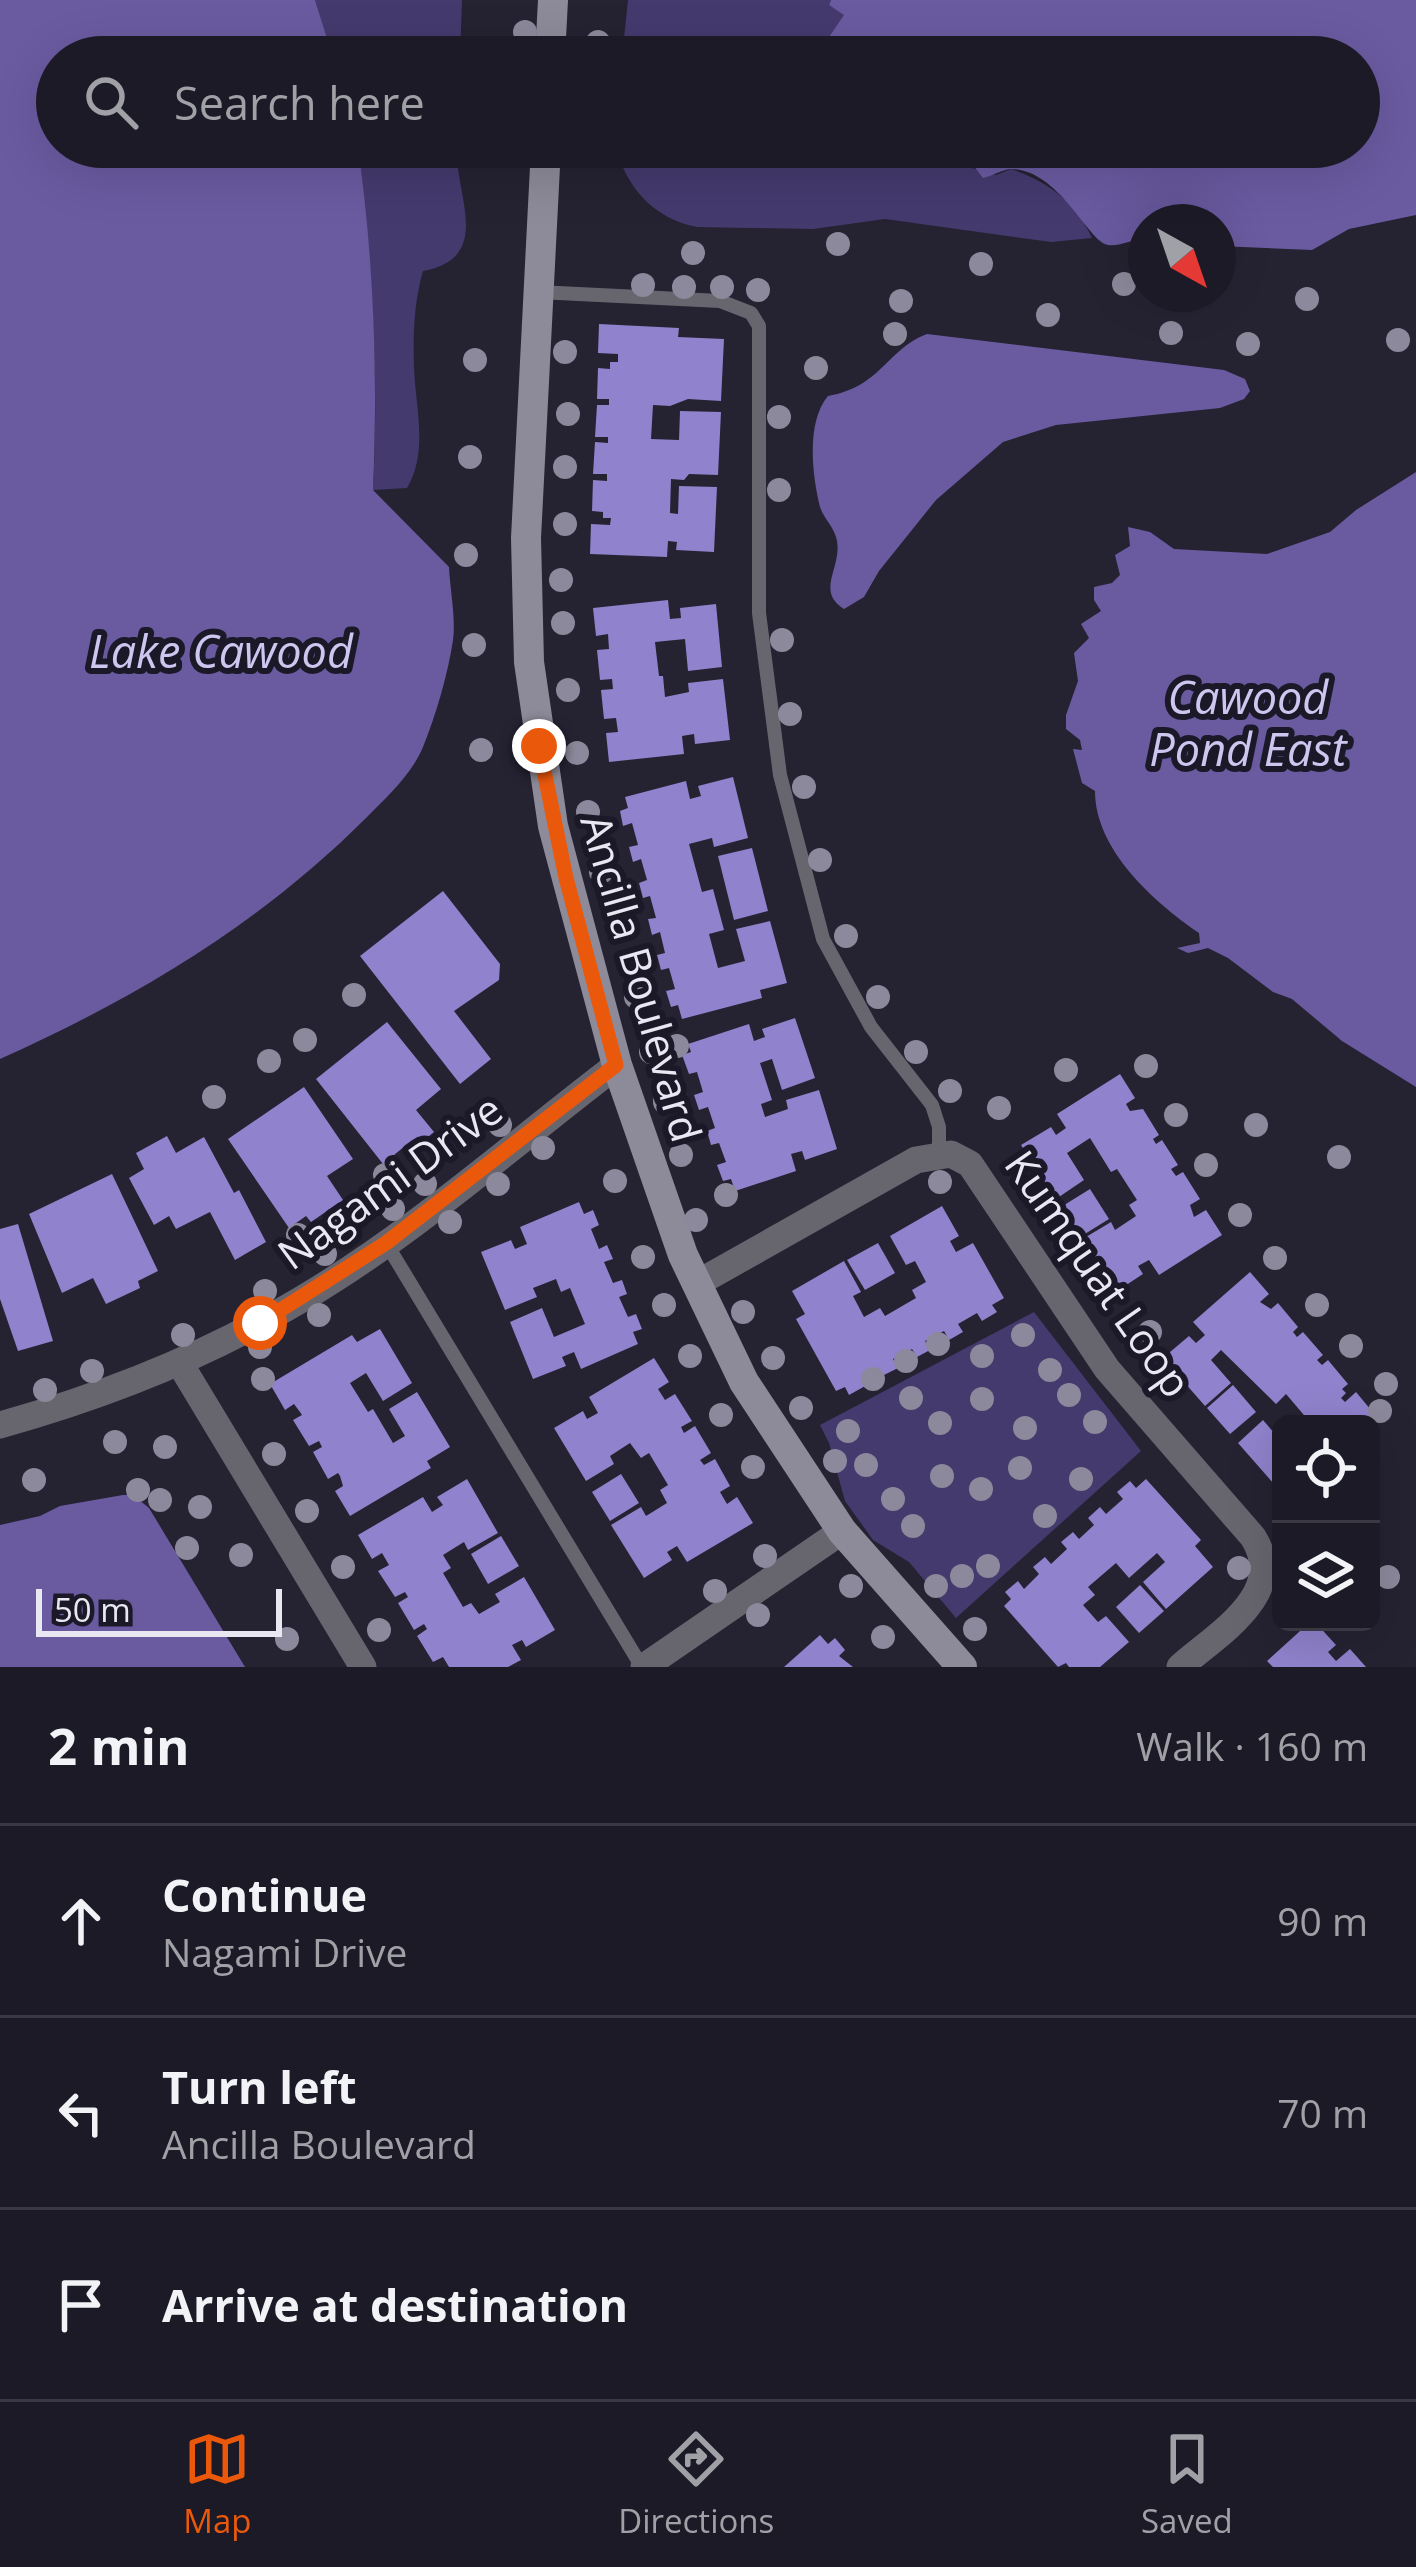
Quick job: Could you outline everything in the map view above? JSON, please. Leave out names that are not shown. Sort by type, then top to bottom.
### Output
[{"type":"street","points":[[551,36],[553,0]]},
{"type":"street","name":"Ancilla Boulevard","points":[[545,168],[526,538],[529,662],[554,826],[616,1065],[654,1180],[696,1284],[744,1382],[842,1531],[962,1667]]},
{"type":"street","name":"Nagami Drive","points":[[0,1425],[87,1399],[179,1362],[302,1300],[386,1243],[616,1065]]},
{"type":"street","name":"Kumquat Loop","points":[[696,1284],[916,1160],[939,1154],[960,1158],[978,1173],[1085,1340],[1259,1546],[1266,1568],[1253,1601],[1180,1667]]},
{"type":"street","points":[[179,1362],[363,1667]]},
{"type":"street","points":[[643,1667],[842,1531]]},
{"type":"lane","points":[[538,292],[720,301],[751,313],[759,326],[759,613],[782,788],[824,940],[871,1027],[926,1094],[936,1116],[939,1154]]},
{"type":"lane","points":[[386,1243],[643,1667]]},
{"type":"shaded area","points":[[315,0],[462,0],[461,36],[326,36]]},
{"type":"shaded area","points":[[628,0],[831,0],[829,5],[845,14],[830,36],[624,36]]},
{"type":"shaded area","points":[[360,168],[458,168],[465,238],[445,264],[423,271],[416,306],[419,444],[407,488],[373,490],[373,318]]},
{"type":"shaded area","points":[[624,168],[972,168],[996,175],[1011,169],[1037,180],[1069,203],[1092,238],[1051,242],[885,219],[813,229],[697,227],[656,209]]},
{"type":"shaded area","points":[[1034,1312],[1141,1451],[956,1618],[909,1562],[873,1540],[845,1501],[820,1425]]},
{"type":"water","name":"Lake Cawood","points":[[0,0],[315,0],[326,36],[36,36],[36,168],[360,168],[373,318],[373,490],[449,567],[453,640],[437,708],[418,757],[390,794],[283,892],[148,984],[0,1059]]},
{"type":"water","points":[[831,0],[1416,0],[1416,215],[1349,229],[1312,250],[1236,247],[1236,204],[1128,204],[1128,242],[1108,245],[1044,181],[1011,169],[983,178],[975,168],[1380,168],[1380,36],[830,36],[844,15],[829,5]]},
{"type":"water","points":[[927,334],[1224,370],[1245,379],[1250,391],[1244,399],[1220,408],[1056,425],[1003,442],[936,500],[864,597],[844,609],[831,595],[838,551],[817,494],[813,465],[816,420],[828,396],[860,385]]},
{"type":"water","name":"Cawood Pond East","points":[[1416,472],[1416,1087],[1342,1041],[1292,999],[1273,992],[1228,958],[1208,948],[1188,953],[1177,948],[1200,943],[1199,933],[1146,890],[1116,854],[1098,813],[1095,791],[1082,783],[1073,749],[1082,750],[1080,740],[1066,729],[1066,715],[1078,681],[1074,653],[1089,638],[1081,624],[1101,611],[1094,600],[1094,587],[1112,583],[1120,575],[1115,555],[1130,546],[1128,527],[1150,532],[1174,549],[1267,554],[1330,532]]},
{"type":"water","points":[[133,1495],[149,1508],[245,1667],[0,1667],[0,1525],[60,1506]]},
{"type":"building","points":[[599,324],[679,328],[678,337],[724,339],[721,401],[688,399],[670,406],[653,405],[651,439],[679,440],[680,411],[721,412],[718,475],[671,479],[670,513],[678,514],[679,486],[717,487],[714,552],[676,550],[677,542],[668,541],[667,557],[590,554],[591,524],[610,525],[611,518],[592,511],[593,480],[607,481],[607,474],[593,474],[595,442],[608,443],[608,437],[595,437],[597,405],[609,405],[609,399],[597,399],[598,368],[610,369],[610,362],[618,362],[618,354],[598,353]]},
{"type":"building","points":[[668,600],[670,619],[681,618],[680,608],[716,604],[722,667],[688,671],[685,639],[655,642],[665,697],[689,692],[688,683],[723,679],[730,740],[695,744],[694,734],[682,736],[684,754],[609,762],[606,733],[618,732],[616,718],[604,719],[601,690],[613,689],[612,679],[600,680],[597,650],[609,649],[608,634],[596,636],[593,608]]},
{"type":"building","points":[[733,777],[748,838],[714,847],[712,838],[689,844],[702,892],[713,889],[724,930],[709,934],[718,968],[745,961],[736,929],[770,921],[787,983],[760,990],[762,998],[682,1019],[666,991],[675,989],[669,968],[661,970],[657,955],[665,953],[660,932],[652,935],[648,919],[656,918],[650,896],[643,898],[639,883],[647,880],[641,859],[633,862],[629,847],[638,845],[632,823],[623,826],[620,811],[628,808],[625,797],[686,781],[690,799],[701,796],[698,786]]},
{"type":"building","points":[[752,848],[768,911],[734,920],[718,856]]},
{"type":"building","points":[[443,891],[500,964],[499,980],[454,1011],[491,1059],[460,1084],[360,956]]},
{"type":"building","points":[[795,1018],[815,1078],[782,1090],[772,1059],[760,1063],[772,1100],[761,1104],[765,1117],[788,1109],[786,1100],[819,1090],[837,1149],[805,1160],[802,1151],[791,1154],[796,1171],[735,1191],[731,1179],[723,1181],[717,1165],[726,1162],[719,1143],[711,1145],[707,1131],[715,1128],[708,1107],[699,1110],[694,1095],[703,1092],[697,1072],[689,1074],[682,1055],[691,1052],[688,1044],[749,1024],[754,1041],[765,1037],[762,1029]]},
{"type":"building","points":[[387,1022],[441,1089],[416,1110],[434,1132],[409,1152],[405,1146],[383,1164],[316,1079]]},
{"type":"building","points":[[1120,1074],[1135,1098],[1126,1104],[1130,1111],[1143,1109],[1159,1135],[1153,1139],[1156,1144],[1162,1140],[1178,1165],[1171,1169],[1176,1176],[1183,1172],[1200,1199],[1190,1205],[1194,1217],[1206,1210],[1222,1235],[1159,1275],[1149,1260],[1138,1266],[1143,1274],[1114,1293],[1081,1240],[1111,1222],[1115,1230],[1136,1216],[1129,1205],[1137,1200],[1117,1169],[1111,1172],[1090,1138],[1067,1153],[1084,1180],[1056,1199],[1021,1145],[1051,1127],[1056,1135],[1066,1128],[1057,1114]]},
{"type":"building","points":[[304,1087],[353,1159],[327,1176],[343,1200],[311,1222],[306,1216],[289,1228],[228,1139]]},
{"type":"building","points":[[167,1136],[176,1153],[204,1137],[266,1242],[235,1260],[210,1212],[176,1229],[169,1216],[154,1225],[129,1178],[144,1169],[136,1153]]},
{"type":"building","points":[[112,1174],[158,1271],[138,1281],[140,1288],[106,1304],[93,1278],[62,1293],[29,1214]]},
{"type":"building","points":[[1090,1189],[1109,1219],[1080,1237],[1061,1207]]},
{"type":"building","points":[[579,1202],[584,1214],[593,1210],[599,1225],[591,1229],[599,1249],[607,1245],[613,1259],[604,1262],[613,1283],[622,1280],[627,1294],[619,1297],[628,1317],[636,1314],[642,1329],[633,1332],[638,1344],[581,1369],[574,1352],[562,1357],[566,1366],[533,1379],[510,1322],[542,1308],[554,1337],[585,1324],[570,1288],[561,1292],[556,1279],[533,1288],[537,1297],[505,1310],[481,1252],[511,1240],[515,1249],[527,1244],[520,1227]]},
{"type":"building","points":[[942,1206],[959,1236],[950,1241],[956,1252],[973,1243],[1004,1298],[992,1305],[997,1312],[982,1321],[977,1313],[958,1324],[963,1332],[949,1340],[944,1331],[925,1341],[930,1350],[917,1357],[912,1349],[893,1359],[898,1368],[882,1376],[878,1368],[862,1377],[867,1385],[849,1395],[845,1387],[836,1391],[796,1319],[805,1314],[792,1291],[844,1261],[861,1292],[853,1296],[864,1317],[880,1308],[885,1316],[916,1298],[912,1290],[926,1282],[915,1261],[906,1265],[890,1236]]},
{"type":"building","points":[[18,1224],[53,1341],[18,1351],[0,1299],[0,1229]]},
{"type":"building","points":[[878,1243],[895,1273],[865,1290],[847,1260]]},
{"type":"building","points":[[1250,1272],[1269,1294],[1260,1302],[1271,1309],[1278,1303],[1298,1327],[1293,1332],[1297,1337],[1303,1332],[1323,1355],[1317,1360],[1322,1365],[1328,1360],[1348,1384],[1341,1398],[1345,1402],[1356,1392],[1375,1415],[1304,1415],[1286,1394],[1276,1404],[1221,1350],[1211,1360],[1231,1383],[1205,1406],[1163,1358],[1189,1336],[1196,1343],[1205,1335],[1193,1322]]},
{"type":"building","points":[[380,1329],[412,1383],[383,1401],[366,1373],[350,1383],[393,1443],[405,1436],[389,1409],[417,1392],[450,1447],[427,1461],[431,1468],[350,1516],[335,1491],[343,1486],[340,1476],[328,1479],[313,1452],[322,1447],[319,1441],[309,1446],[293,1420],[302,1415],[294,1404],[285,1410],[270,1384],[352,1335],[357,1342]]},
{"type":"building","points":[[654,1358],[669,1382],[658,1389],[665,1400],[675,1394],[692,1421],[681,1427],[684,1433],[695,1426],[711,1453],[700,1460],[704,1465],[715,1459],[730,1486],[720,1492],[727,1504],[737,1497],[753,1523],[687,1562],[677,1546],[667,1552],[672,1560],[644,1578],[611,1525],[641,1507],[646,1516],[667,1503],[660,1490],[668,1485],[649,1453],[641,1458],[630,1443],[610,1456],[614,1464],[586,1481],[554,1428],[583,1411],[587,1419],[598,1413],[589,1397]]},
{"type":"building","points":[[1233,1385],[1256,1412],[1230,1434],[1207,1408]]},
{"type":"building","points":[[1263,1420],[1272,1430],[1272,1482],[1238,1443]]},
{"type":"building","points":[[621,1474],[639,1503],[610,1521],[592,1492]]},
{"type":"building","points":[[467,1479],[498,1533],[468,1550],[464,1542],[443,1555],[451,1568],[443,1573],[463,1607],[471,1603],[479,1614],[500,1602],[495,1594],[524,1577],[555,1630],[526,1647],[522,1640],[512,1645],[521,1660],[508,1667],[449,1667],[443,1657],[433,1662],[417,1636],[427,1629],[424,1624],[414,1630],[398,1603],[408,1597],[405,1592],[395,1597],[378,1571],[389,1565],[382,1553],[372,1559],[358,1535],[423,1497],[432,1512],[443,1505],[437,1497]]},
{"type":"building","points":[[1146,1479],[1201,1540],[1195,1546],[1213,1567],[1166,1609],[1143,1582],[1165,1562],[1157,1553],[1129,1578],[1116,1563],[1088,1587],[1095,1595],[1083,1605],[1098,1622],[1106,1616],[1129,1642],[1100,1667],[1069,1667],[1066,1663],[1058,1667],[1004,1606],[1011,1599],[1005,1592],[1018,1581],[1024,1589],[1039,1574],[1033,1567],[1045,1557],[1051,1564],[1067,1549],[1061,1542],[1073,1532],[1079,1539],[1094,1525],[1088,1518],[1100,1507],[1106,1514],[1123,1499],[1117,1492],[1130,1481],[1136,1488]]},
{"type":"building","points":[[501,1536],[519,1566],[488,1584],[471,1554]]},
{"type":"building","points":[[1140,1585],[1164,1611],[1139,1633],[1116,1607]]},
{"type":"building","points":[[1300,1631],[1323,1631],[1336,1645],[1328,1652],[1336,1661],[1350,1649],[1366,1667],[1273,1667],[1267,1661]]},
{"type":"building","points":[[820,1635],[828,1644],[835,1638],[845,1650],[839,1656],[853,1667],[784,1667]]},
{"type":"route","points":[[260,1323],[386,1243],[616,1065],[566,878],[539,746]]}]
